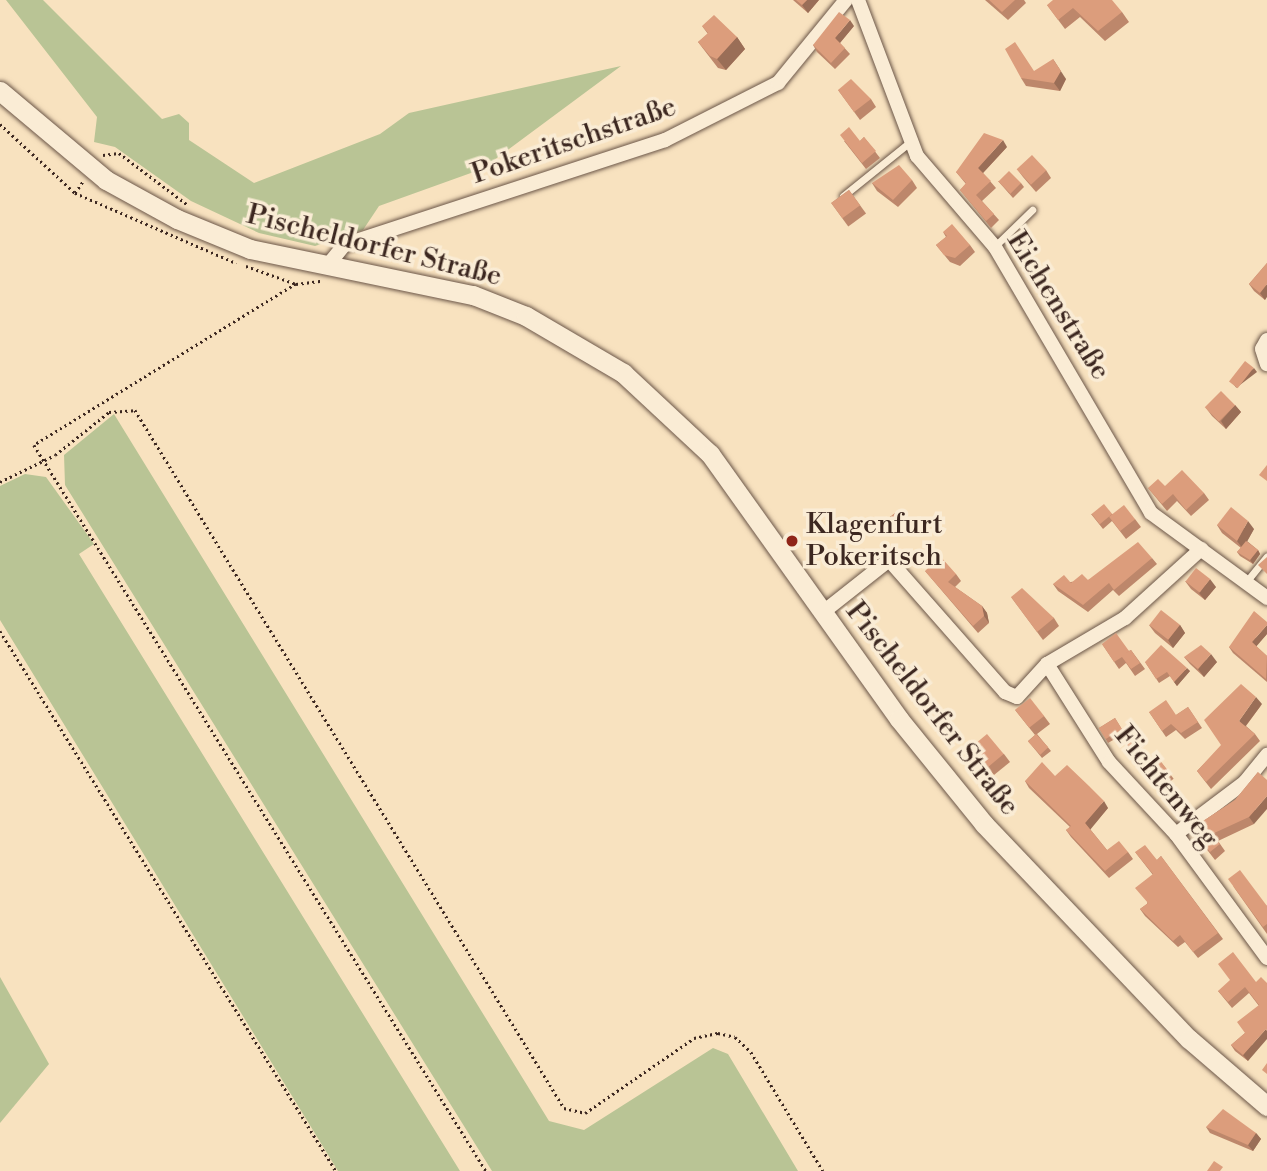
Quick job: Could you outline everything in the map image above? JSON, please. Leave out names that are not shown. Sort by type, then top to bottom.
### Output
[{"type":"main road","name":"Pischeldorfer Straße","points":[[0,91],[106,180],[177,219],[250,248],[473,295],[537,321],[623,373],[710,454],[822,613],[984,824],[1189,1039],[1267,1106]]},
{"type":"street","name":"Pokeritschstraße","points":[[328,265],[344,245],[665,140],[778,83],[846,0]]},
{"type":"street","name":"Eichenstraße","points":[[858,0],[881,48],[910,142],[995,247],[1145,504],[1201,550],[1267,598]]},
{"type":"street","points":[[1265,361],[1267,340]]},
{"type":"street","points":[[822,613],[889,560],[1005,692],[1017,697],[1047,664],[1125,618],[1201,550]]},
{"type":"street","name":"Fichtenweg","points":[[1047,664],[1109,762],[1176,834],[1267,958]]},
{"type":"street","points":[[1176,834],[1245,782],[1267,755]]},
{"type":"lane","points":[[840,198],[910,142]]},
{"type":"lane","points":[[995,247],[1032,209]]},
{"type":"lane","points":[[1246,582],[1267,556]]},
{"type":"path","points":[[0,124],[75,193],[85,178]]},
{"type":"path","points":[[98,160],[106,151],[118,152],[200,210]]},
{"type":"path","points":[[296,284],[34,445],[486,1171]]},
{"type":"path","points":[[0,482],[44,461],[109,412],[139,415],[564,1108],[585,1113],[694,1038],[718,1033],[735,1037],[751,1052],[823,1171]]},
{"type":"path","points":[[0,631],[335,1171]]},
{"type":"green space","points":[[6,0],[43,0],[162,119],[179,114],[189,123],[189,140],[254,183],[380,134],[409,113],[621,66],[482,169],[379,206],[363,230],[315,246],[259,233],[191,201],[115,147],[94,142],[97,117]]},
{"type":"green space","points":[[114,414],[549,1121],[584,1130],[713,1048],[728,1054],[798,1171],[492,1171],[65,485],[64,455]]},
{"type":"green space","points":[[25,474],[46,477],[94,544],[79,554],[460,1171],[338,1171],[0,620],[0,486]]},
{"type":"green space","points":[[0,977],[49,1064],[0,1123]]},
{"type":"building","points":[[989,0],[1015,0],[1002,12]]},
{"type":"building","points":[[1053,0],[1112,0],[1122,12],[1098,31],[1073,8],[1058,20],[1047,5]]},
{"type":"building","points":[[839,12],[850,20],[835,38],[845,48],[831,63],[813,45]]},
{"type":"building","points":[[714,15],[737,37],[717,59],[710,56],[698,42],[708,33],[702,26]]},
{"type":"building","points":[[1015,42],[1034,71],[1053,59],[1061,71],[1054,83],[1021,78],[1005,49]]},
{"type":"building","points":[[851,79],[871,99],[854,112],[838,90]]},
{"type":"building","points":[[849,127],[860,141],[864,137],[876,151],[862,163],[840,135]]},
{"type":"building","points":[[984,133],[1003,140],[978,168],[991,181],[976,195],[994,214],[986,221],[960,190],[966,183],[956,172]]},
{"type":"building","points":[[1032,155],[1046,170],[1031,185],[1017,169]]},
{"type":"building","points":[[899,165],[912,180],[893,200],[872,183]]},
{"type":"building","points":[[1009,171],[1021,183],[1010,194],[998,182]]},
{"type":"building","points":[[849,190],[860,205],[842,218],[831,203]]},
{"type":"building","points":[[952,224],[970,245],[955,258],[944,255],[936,245],[947,236],[943,232]]},
{"type":"building","points":[[1267,263],[1267,284],[1260,293],[1249,284]]},
{"type":"building","points":[[1245,361],[1254,368],[1238,388],[1229,381]]},
{"type":"building","points":[[1221,391],[1235,405],[1219,421],[1205,407]]},
{"type":"building","points":[[1267,465],[1267,481],[1259,475]]},
{"type":"building","points":[[1182,470],[1204,493],[1186,510],[1173,494],[1162,504],[1148,488],[1158,479],[1165,486]]},
{"type":"building","points":[[1104,504],[1112,514],[1100,524],[1092,514]]},
{"type":"building","points":[[1124,505],[1135,519],[1120,531],[1109,517]]},
{"type":"building","points":[[1231,507],[1248,521],[1237,541],[1217,525]]},
{"type":"building","points":[[895,513],[903,522],[893,531],[885,522]]},
{"type":"building","points":[[1246,541],[1258,550],[1250,560],[1237,552]]},
{"type":"building","points":[[1138,542],[1152,558],[1114,590],[1109,583],[1083,605],[1053,584],[1064,575],[1071,583],[1082,574],[1088,580]]},
{"type":"building","points":[[940,556],[956,574],[948,582],[982,606],[984,616],[973,626],[925,571]]},
{"type":"building","points":[[1267,557],[1267,574],[1258,565]]},
{"type":"building","points":[[1196,568],[1210,579],[1200,592],[1186,581]]},
{"type":"building","points":[[1022,588],[1054,618],[1037,632],[1011,597]]},
{"type":"building","points":[[1161,610],[1180,625],[1168,640],[1149,625]]},
{"type":"building","points":[[1254,611],[1267,622],[1252,642],[1267,656],[1266,679],[1229,647]]},
{"type":"building","points":[[1116,633],[1129,651],[1124,654],[1131,650],[1140,663],[1131,669],[1122,657],[1114,662],[1102,644]]},
{"type":"building","points":[[1161,645],[1187,668],[1174,682],[1167,672],[1156,679],[1145,662]]},
{"type":"building","points":[[1201,645],[1211,654],[1198,669],[1184,657]]},
{"type":"building","points":[[1241,684],[1256,697],[1239,721],[1255,734],[1206,782],[1197,771],[1221,745],[1204,720]]},
{"type":"building","points":[[1030,698],[1044,716],[1029,728],[1015,710]]},
{"type":"building","points":[[1166,700],[1176,715],[1188,707],[1198,722],[1181,733],[1171,724],[1162,731],[1149,712]]},
{"type":"building","points":[[1115,718],[1122,729],[1106,739],[1099,728]]},
{"type":"building","points":[[1131,724],[1141,736],[1129,747],[1119,734]]},
{"type":"building","points":[[987,734],[1004,754],[988,767],[972,747]]},
{"type":"building","points":[[1036,734],[1048,747],[1040,755],[1028,742]]},
{"type":"building","points":[[1158,758],[1168,771],[1154,782],[1144,769]]},
{"type":"building","points":[[1042,762],[1055,776],[1067,765],[1104,801],[1085,823],[1107,850],[1119,841],[1128,852],[1105,871],[1066,830],[1071,826],[1025,781]]},
{"type":"building","points":[[1258,772],[1267,780],[1267,796],[1249,817],[1212,834],[1220,844],[1210,852],[1191,829],[1235,800]]},
{"type":"building","points":[[1145,845],[1157,860],[1161,856],[1218,933],[1193,952],[1180,935],[1173,941],[1140,909],[1148,903],[1135,888],[1153,874],[1135,852]]},
{"type":"building","points":[[1240,870],[1267,906],[1267,924],[1263,927],[1228,879]]},
{"type":"building","points":[[1233,952],[1256,982],[1261,977],[1267,983],[1267,1031],[1266,1029],[1243,1055],[1231,1045],[1245,1033],[1237,1022],[1259,1005],[1245,987],[1228,1002],[1218,991],[1230,980],[1218,964]]},
{"type":"building","points":[[1223,1109],[1256,1133],[1248,1145],[1206,1127]]},
{"type":"building","points":[[1214,1161],[1223,1167],[1220,1171],[1207,1171]]},
{"type":"place","name":"Klagenfurt Pokeritsch","points":[[792,541]]}]
